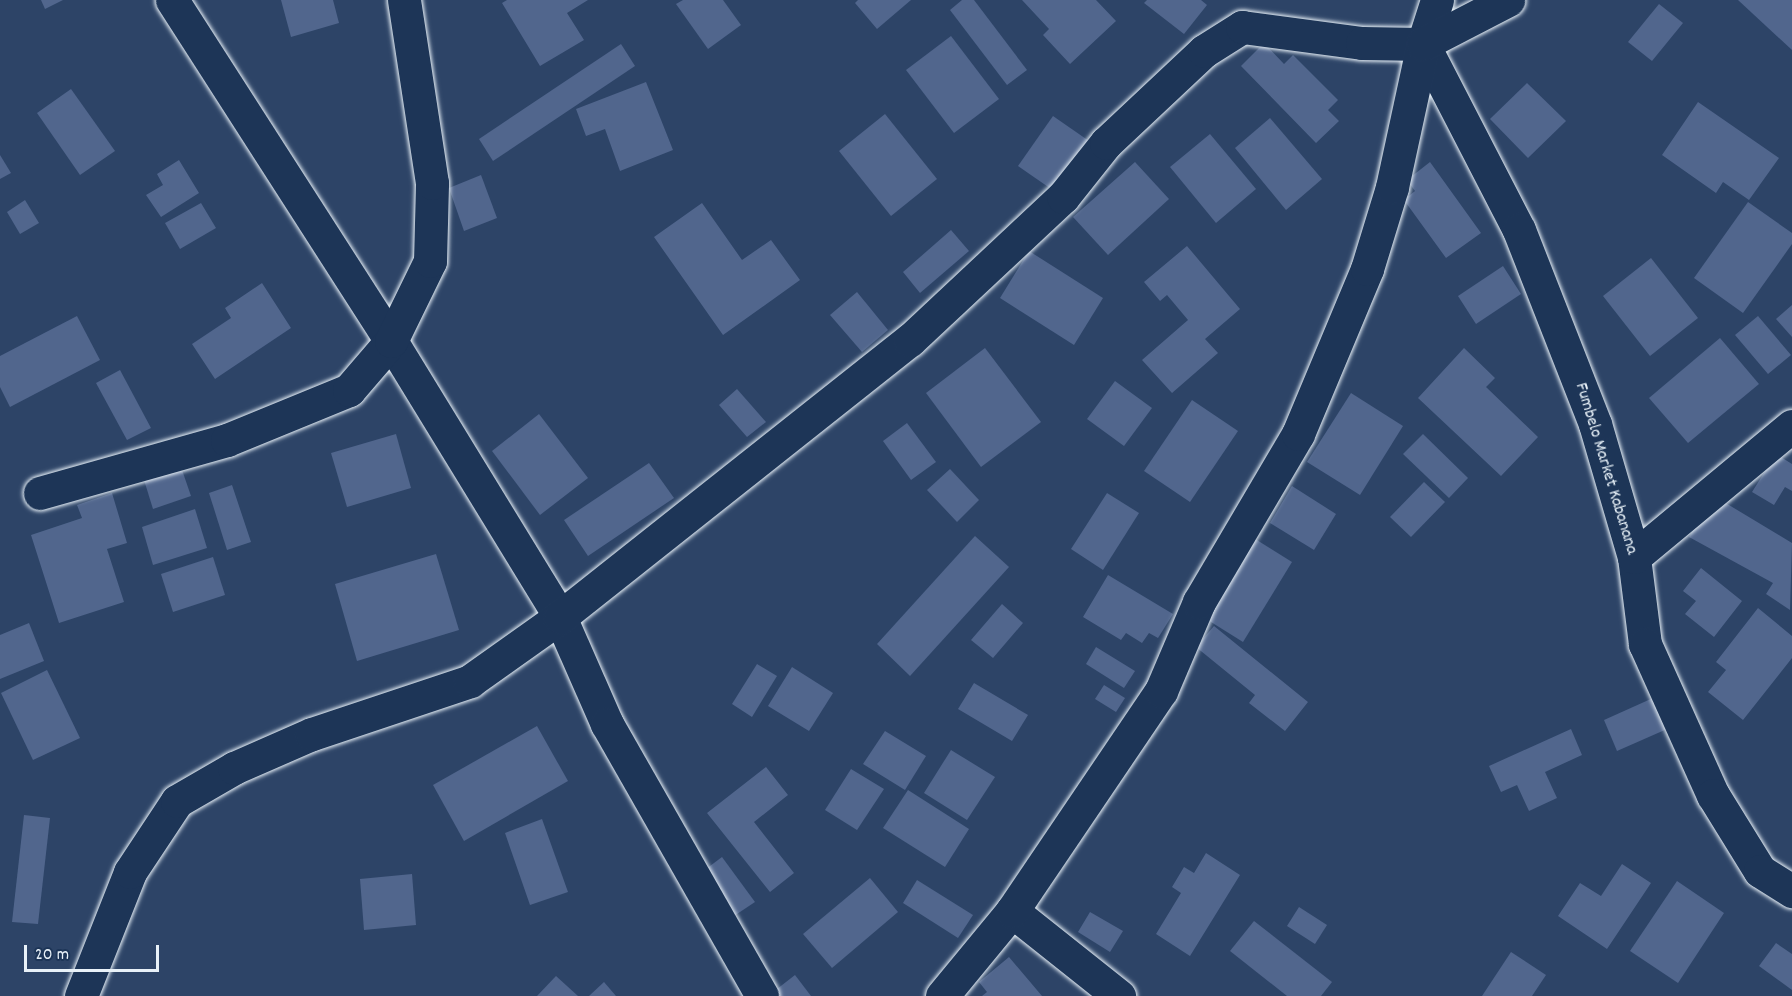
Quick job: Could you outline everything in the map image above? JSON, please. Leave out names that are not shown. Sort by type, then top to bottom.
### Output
[{"type":"street","points":[[172,0],[391,341],[560,617],[607,724],[762,996]]},
{"type":"street","points":[[40,493],[227,440],[349,390],[391,341],[430,261],[432,183],[404,0]]},
{"type":"street","points":[[942,996],[1012,911],[1161,691],[1199,602],[1298,434],[1370,259],[1392,187],[1423,44],[1437,0]]},
{"type":"street","points":[[81,996],[130,872],[177,801],[234,768],[312,734],[470,681],[560,617],[910,339],[1063,197],[1106,143],[1204,51],[1242,27],[1362,43],[1423,44],[1508,0]]},
{"type":"street","name":"Fumbelo Market Kabanana","points":[[1423,44],[1519,230],[1595,424],[1634,557],[1645,644],[1713,795],[1760,871],[1792,891]]},
{"type":"street","points":[[1634,557],[1792,426]]},
{"type":"street","points":[[1012,911],[1119,996]]},
{"type":"building","points":[[41,0],[63,0],[45,9]]},
{"type":"building","points":[[281,0],[333,0],[339,23],[291,37]]},
{"type":"building","points":[[507,0],[588,0],[567,13],[584,40],[540,66],[502,3]]},
{"type":"building","points":[[683,0],[723,0],[741,25],[708,49],[676,4]]},
{"type":"building","points":[[858,0],[911,0],[877,29],[855,3]]},
{"type":"building","points":[[962,0],[974,0],[1027,70],[1007,85],[950,10]]},
{"type":"building","points":[[1022,0],[1096,0],[1116,21],[1070,64],[1043,35],[1049,29]]},
{"type":"building","points":[[1147,0],[1201,0],[1207,5],[1184,34],[1144,3]]},
{"type":"building","points":[[1738,0],[1792,0],[1792,50]]},
{"type":"building","points":[[1659,4],[1683,23],[1652,61],[1628,42]]},
{"type":"building","points":[[951,36],[999,99],[954,133],[906,70]]},
{"type":"building","points":[[1264,43],[1284,64],[1293,55],[1338,100],[1328,110],[1339,121],[1316,143],[1241,66]]},
{"type":"building","points":[[621,44],[635,66],[493,161],[479,139]]},
{"type":"building","points":[[646,82],[673,150],[620,171],[605,129],[586,136],[576,109]]},
{"type":"building","points":[[1527,83],[1566,121],[1528,158],[1490,119]]},
{"type":"building","points":[[71,89],[115,151],[80,175],[37,113]]},
{"type":"building","points":[[1698,102],[1779,158],[1749,200],[1723,182],[1716,193],[1662,155]]},
{"type":"building","points":[[885,114],[937,179],[891,216],[839,151]]},
{"type":"building","points":[[1053,116],[1089,141],[1054,191],[1018,166]]},
{"type":"building","points":[[1270,118],[1322,179],[1286,210],[1235,148]]},
{"type":"building","points":[[1210,134],[1256,189],[1216,223],[1170,167]]},
{"type":"building","points":[[0,155],[11,173],[0,179]]},
{"type":"building","points":[[179,160],[199,193],[161,217],[146,195],[163,185],[157,174]]},
{"type":"building","points":[[1135,162],[1169,199],[1108,255],[1073,217]]},
{"type":"building","points":[[1430,162],[1481,233],[1446,258],[1404,200],[1415,191],[1407,180]]},
{"type":"building","points":[[481,175],[497,218],[464,231],[449,188]]},
{"type":"building","points":[[25,200],[39,223],[20,234],[7,212]]},
{"type":"building","points":[[1748,202],[1792,233],[1792,244],[1743,313],[1694,278]]},
{"type":"building","points":[[201,203],[216,228],[180,249],[165,223]]},
{"type":"building","points":[[702,203],[742,260],[771,240],[800,280],[723,335],[654,237]]},
{"type":"building","points":[[951,230],[969,251],[920,293],[903,272]]},
{"type":"building","points":[[1187,246],[1240,309],[1205,339],[1218,353],[1172,393],[1142,360],[1188,320],[1167,295],[1160,301],[1144,282]]},
{"type":"building","points":[[1029,251],[1103,298],[1074,345],[1000,298]]},
{"type":"building","points":[[1651,258],[1698,318],[1650,356],[1603,296]]},
{"type":"building","points":[[1503,266],[1521,294],[1476,324],[1458,296]]},
{"type":"building","points":[[262,283],[291,328],[215,379],[192,344],[231,318],[225,308]]},
{"type":"building","points":[[857,292],[888,330],[862,352],[830,315]]},
{"type":"building","points":[[1792,305],[1792,337],[1776,319]]},
{"type":"building","points":[[77,316],[100,360],[10,407],[0,387],[0,356]]},
{"type":"building","points":[[1758,316],[1791,355],[1768,374],[1735,335]]},
{"type":"building","points":[[1720,338],[1759,384],[1688,443],[1649,398]]},
{"type":"building","points":[[985,348],[1041,422],[981,467],[926,393]]},
{"type":"building","points":[[1464,348],[1495,378],[1486,387],[1538,437],[1501,476],[1418,398]]},
{"type":"building","points":[[120,370],[151,428],[127,440],[96,383]]},
{"type":"building","points":[[1115,381],[1152,408],[1124,446],[1087,419]]},
{"type":"building","points":[[737,389],[766,422],[747,437],[719,405]]},
{"type":"building","points":[[1351,393],[1403,426],[1360,495],[1307,462]]},
{"type":"building","points":[[1192,400],[1238,431],[1190,502],[1144,471]]},
{"type":"building","points":[[539,414],[588,478],[540,515],[492,451]]},
{"type":"building","points":[[907,423],[936,462],[911,480],[883,441]]},
{"type":"building","points":[[396,434],[411,488],[347,507],[331,453]]},
{"type":"building","points":[[1423,434],[1468,478],[1449,498],[1403,454]]},
{"type":"building","points":[[1776,454],[1792,464],[1792,491],[1785,487],[1774,505],[1752,492]]},
{"type":"building","points":[[649,463],[674,498],[588,556],[564,520]]},
{"type":"building","points":[[181,467],[191,496],[153,509],[144,480]]},
{"type":"building","points":[[950,469],[979,500],[957,522],[927,490]]},
{"type":"building","points":[[1424,482],[1445,502],[1411,537],[1390,517]]},
{"type":"building","points":[[232,485],[251,542],[227,550],[209,493]]},
{"type":"building","points":[[1292,486],[1336,514],[1314,550],[1270,523]]},
{"type":"building","points":[[112,493],[127,543],[107,549],[124,602],[59,623],[31,535],[82,518],[77,505]]},
{"type":"building","points":[[1107,493],[1139,513],[1103,570],[1071,549]]},
{"type":"building","points":[[1714,496],[1792,543],[1790,610],[1766,594],[1773,583],[1689,537]]},
{"type":"building","points":[[195,509],[207,548],[153,565],[142,527]]},
{"type":"building","points":[[975,536],[1009,567],[910,676],[877,644]]},
{"type":"building","points":[[1252,537],[1292,562],[1243,642],[1203,617]]},
{"type":"building","points":[[436,554],[459,630],[357,661],[335,584]]},
{"type":"building","points":[[213,557],[225,595],[173,612],[161,574]]},
{"type":"building","points":[[1701,568],[1742,601],[1714,637],[1685,614],[1696,601],[1683,591]]},
{"type":"building","points":[[1108,575],[1173,614],[1158,638],[1149,633],[1142,643],[1126,633],[1121,640],[1083,617]]},
{"type":"building","points":[[1002,604],[1023,623],[993,658],[971,640]]},
{"type":"building","points":[[1758,608],[1792,636],[1792,658],[1743,720],[1708,692],[1726,670],[1716,662]]},
{"type":"building","points":[[29,623],[44,661],[0,679],[0,635]]},
{"type":"building","points":[[1214,626],[1308,702],[1285,731],[1249,703],[1255,695],[1196,647]]},
{"type":"building","points":[[1096,647],[1135,671],[1124,688],[1086,664]]},
{"type":"building","points":[[757,664],[777,676],[752,717],[732,704]]},
{"type":"building","points":[[792,667],[833,693],[809,731],[768,706]]},
{"type":"building","points":[[47,670],[80,738],[33,760],[1,693]]},
{"type":"building","points":[[974,683],[1028,715],[1012,741],[958,709]]},
{"type":"building","points":[[1104,685],[1125,698],[1116,712],[1095,699]]},
{"type":"building","points":[[1653,698],[1667,729],[1617,751],[1604,720]]},
{"type":"building","points":[[537,726],[568,781],[464,841],[433,785]]},
{"type":"building","points":[[1571,729],[1582,755],[1545,772],[1557,798],[1529,811],[1517,785],[1501,792],[1489,766]]},
{"type":"building","points":[[885,731],[926,756],[905,790],[863,764]]},
{"type":"building","points":[[951,750],[995,777],[967,820],[924,793]]},
{"type":"building","points":[[766,767],[788,795],[754,822],[794,873],[770,892],[707,813]]},
{"type":"building","points":[[851,769],[884,789],[857,830],[825,810]]},
{"type":"building","points":[[908,790],[969,829],[945,867],[883,828]]},
{"type":"building","points":[[24,815],[50,818],[38,924],[12,922]]},
{"type":"building","points":[[542,819],[568,892],[530,905],[505,833]]},
{"type":"building","points":[[1206,853],[1240,875],[1190,956],[1156,934],[1181,893],[1172,887],[1184,867],[1194,873]]},
{"type":"building","points":[[722,857],[755,902],[734,916],[702,872]]},
{"type":"building","points":[[1622,864],[1651,883],[1607,949],[1558,916],[1580,883],[1601,896]]},
{"type":"building","points":[[412,874],[416,925],[364,930],[360,879]]},
{"type":"building","points":[[870,878],[898,912],[832,968],[803,934]]},
{"type":"building","points":[[917,880],[973,915],[958,938],[903,903]]},
{"type":"building","points":[[1677,881],[1724,913],[1678,983],[1630,951]]},
{"type":"building","points":[[1299,907],[1327,925],[1315,944],[1287,926]]},
{"type":"building","points":[[1090,912],[1123,931],[1110,952],[1078,932]]},
{"type":"building","points":[[1254,921],[1332,982],[1321,996],[1287,996],[1230,951]]},
{"type":"building","points":[[1776,943],[1792,954],[1792,990],[1759,966]]},
{"type":"building","points":[[1511,952],[1546,975],[1532,996],[1482,996]]},
{"type":"building","points":[[1009,957],[1042,996],[982,996],[987,992],[979,982]]},
{"type":"building","points":[[795,975],[811,996],[768,996]]},
{"type":"building","points":[[556,976],[578,996],[537,996]]},
{"type":"building","points":[[604,982],[616,996],[589,996]]}]
